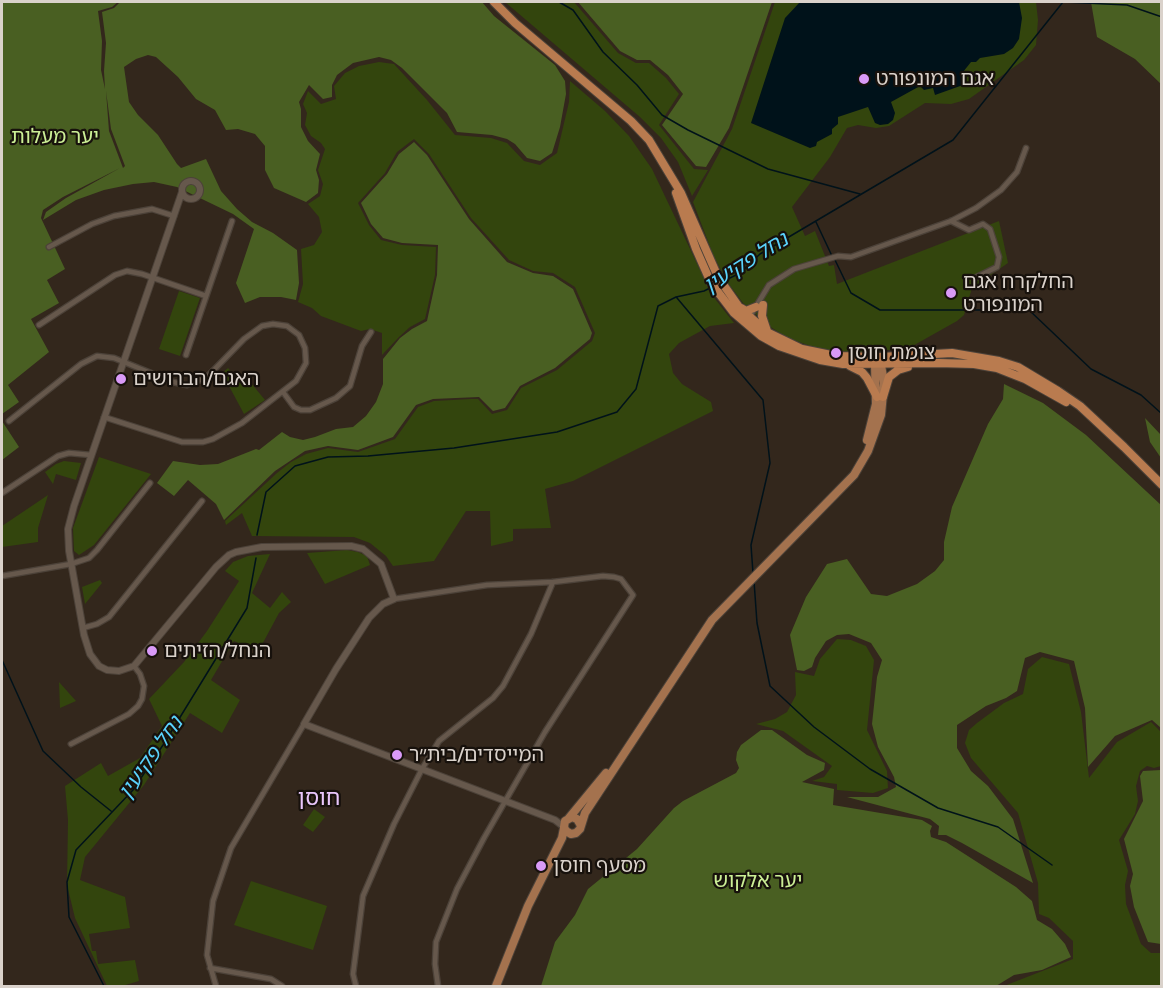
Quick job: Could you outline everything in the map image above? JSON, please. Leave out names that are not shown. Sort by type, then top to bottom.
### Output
[{"type":"highway","points":[[494,2],[514,23],[631,121],[649,140],[681,193],[718,277],[761,336],[793,352],[839,363],[975,364],[997,368],[1025,379],[1069,404],[1124,447]]},
{"type":"highway","points":[[666,166],[711,283],[734,313],[802,349],[820,353],[879,362],[952,353],[999,361],[1017,368],[1080,406],[1161,485]]},
{"type":"highway","points":[[741,308],[750,310],[759,306],[768,332]]},
{"type":"highway","points":[[839,363],[862,372],[880,397],[893,373],[919,364]]},
{"type":"main road","points":[[501,987],[538,896],[564,845],[573,834],[580,830],[585,813],[712,621],[854,475],[872,442],[881,415],[879,362]]},
{"type":"main road","points":[[496,987],[528,906],[560,843],[566,823],[614,762],[692,640],[712,615],[740,584],[832,494],[851,471],[871,432],[880,397]]},
{"type":"main road","points":[[566,823],[575,818],[580,824]]},
{"type":"main road","points":[[566,823],[568,833],[573,834]]},
{"type":"street","points":[[750,322],[769,285],[794,269],[838,256],[851,257],[951,221],[976,208],[1001,190],[1017,172],[1026,148]]},
{"type":"street","points":[[177,207],[198,195],[200,189],[198,184],[192,181],[183,186],[68,529],[71,564],[90,654],[99,666],[112,671],[128,670],[134,666],[216,567],[229,555],[243,549],[358,547],[381,564],[394,599]]},
{"type":"street","points":[[182,192],[185,197],[191,199]]},
{"type":"street","points":[[49,247],[92,224],[114,216],[152,209],[174,216]]},
{"type":"street","points":[[186,355],[232,221]]},
{"type":"street","points":[[951,221],[969,230],[983,224],[990,229],[999,257],[997,267],[975,278]]},
{"type":"street","points":[[39,325],[121,272],[133,271],[207,296]]},
{"type":"street","points":[[9,421],[90,358],[104,356],[173,382],[188,385],[212,373],[244,339],[256,329],[268,324],[287,326],[303,342],[307,357],[301,376],[283,392],[222,435],[203,441],[176,440],[104,417]]},
{"type":"street","points":[[283,392],[294,407],[301,410],[310,410],[336,399],[350,386],[363,346],[371,332]]},
{"type":"street","points":[[2,493],[58,456],[69,453],[91,455]]},
{"type":"street","points":[[2,576],[71,564],[89,558],[150,483]]},
{"type":"street","points":[[83,628],[109,617],[202,501]]},
{"type":"street","points":[[216,987],[207,955],[213,901],[231,848],[369,618],[383,604],[394,599],[487,585],[614,577],[621,579],[633,595],[545,732],[457,888],[436,942],[435,963],[438,987]]},
{"type":"street","points":[[356,987],[353,974],[363,896],[394,824],[439,741],[493,698],[504,686],[531,634],[553,582]]},
{"type":"street","points":[[71,744],[129,714],[138,706],[142,699],[144,686],[134,666]]},
{"type":"street","points":[[304,724],[566,823]]},
{"type":"street","points":[[210,968],[271,979],[282,987]]},
{"type":"green space","name":"יער מעלות","points":[[2,2],[118,2],[112,7],[98,11],[102,41],[101,70],[105,89],[106,43],[102,12],[114,8],[120,2],[482,2],[494,16],[555,65],[565,81],[566,94],[552,153],[540,161],[527,158],[515,144],[507,139],[492,135],[457,132],[447,113],[391,60],[379,57],[353,63],[337,75],[332,85],[332,97],[323,99],[309,85],[299,102],[301,127],[308,141],[320,154],[316,170],[319,180],[318,193],[306,202],[274,188],[265,170],[265,146],[255,134],[238,129],[226,130],[215,110],[196,99],[178,77],[156,57],[148,55],[136,59],[124,67],[129,102],[138,115],[158,135],[181,168],[206,159],[221,191],[237,209],[252,222],[297,250],[299,283],[296,300],[260,297],[245,303],[236,283],[254,229],[233,214],[177,187],[154,182],[104,190],[76,200],[43,220],[46,212],[66,198],[120,168],[63,197],[43,210],[41,218],[65,269],[47,280],[59,303],[31,319],[49,352],[8,385],[19,402],[2,414]],"holes":[[[106,91],[111,129],[125,166],[123,168],[109,131]]]},
{"type":"green space","points":[[505,2],[574,2],[618,53],[636,63],[649,63],[666,78],[679,94],[659,125],[694,169],[708,170],[692,196],[678,162],[661,138],[640,117]]},
{"type":"green space","points":[[578,2],[772,2],[729,128],[706,167],[696,166],[662,125],[683,94],[668,75],[650,60],[637,60],[620,51]]},
{"type":"green space","points":[[775,2],[1036,2],[1038,20],[1036,45],[1024,60],[969,99],[951,104],[925,103],[889,126],[876,128],[858,125],[847,128],[830,157],[792,207],[805,236],[815,231],[829,266],[834,265],[837,284],[999,221],[1008,263],[972,288],[964,315],[909,348],[856,353],[819,349],[788,338],[769,326],[743,303],[728,283],[714,257],[693,202],[732,129]]},
{"type":"green space","points":[[1091,2],[1161,2],[1161,84],[1135,59],[1097,37]]},
{"type":"green space","points":[[379,62],[394,64],[455,135],[491,138],[507,143],[524,161],[540,165],[557,153],[569,102],[570,81],[605,111],[629,136],[652,169],[712,295],[734,323],[710,326],[679,343],[669,354],[673,373],[682,384],[711,402],[713,411],[573,481],[545,489],[551,528],[513,529],[513,541],[491,546],[490,511],[466,511],[434,561],[393,566],[386,556],[370,543],[354,537],[252,536],[242,513],[226,525],[225,521],[291,462],[306,454],[328,448],[358,452],[395,439],[418,407],[434,401],[478,399],[492,414],[507,410],[521,388],[557,370],[592,341],[595,333],[575,287],[553,273],[533,271],[509,260],[471,218],[429,154],[414,139],[397,152],[385,173],[358,203],[369,225],[381,240],[402,245],[436,247],[435,275],[425,319],[410,327],[382,355],[382,333],[370,329],[361,331],[321,316],[312,308],[298,302],[303,284],[301,249],[314,245],[322,232],[319,217],[308,204],[320,196],[323,184],[318,170],[325,149],[311,136],[305,125],[307,113],[303,104],[308,91],[321,104],[336,99],[334,86],[345,73],[359,66]]},
{"type":"green space","points":[[414,142],[427,155],[469,219],[507,262],[533,273],[553,276],[573,289],[592,333],[590,339],[555,368],[520,386],[505,408],[493,411],[479,397],[433,399],[416,405],[393,437],[358,450],[328,446],[305,451],[275,471],[224,520],[216,504],[188,480],[174,496],[157,483],[173,461],[200,465],[218,464],[256,449],[259,450],[282,432],[290,437],[303,440],[336,429],[353,427],[366,416],[376,402],[383,384],[383,359],[400,338],[427,321],[437,275],[438,245],[402,243],[383,238],[371,224],[361,203],[387,174],[399,154]]},
{"type":"green space","points":[[179,291],[200,298],[180,356],[159,349]]},
{"type":"green space","points":[[228,368],[245,386],[251,383],[265,400],[244,414],[222,373]]},
{"type":"green space","points":[[1004,384],[1043,403],[1086,435],[1161,505],[1161,728],[1152,720],[1115,736],[1088,767],[1085,708],[1074,661],[1040,652],[1025,658],[1017,691],[986,706],[957,725],[957,748],[971,771],[988,786],[1013,819],[1033,883],[962,843],[946,835],[938,835],[939,826],[930,819],[847,797],[878,797],[896,787],[894,777],[878,747],[872,724],[877,677],[882,660],[871,643],[849,634],[837,635],[826,641],[812,667],[804,671],[797,670],[790,635],[806,597],[827,564],[847,559],[871,594],[887,596],[917,584],[935,571],[944,560],[944,542],[952,507],[988,424],[1003,399]]},
{"type":"green space","points":[[1145,418],[1161,435],[1161,458],[1150,442]]},
{"type":"green space","points":[[2,421],[19,447],[2,460]]},
{"type":"green space","points":[[99,457],[151,474],[94,545],[79,555],[74,551],[73,528]]},
{"type":"green space","points":[[64,461],[81,463],[76,480],[56,474],[53,484],[45,472]]},
{"type":"green space","points":[[48,495],[38,528],[38,542],[2,547],[2,526]]},
{"type":"green space","points":[[347,550],[367,556],[370,565],[325,584],[307,553]]},
{"type":"green space","points":[[270,554],[252,593],[270,608],[282,592],[291,602],[279,613],[258,652],[234,641],[211,680],[240,700],[222,733],[190,713],[144,785],[85,857],[80,880],[125,897],[130,928],[89,934],[92,951],[96,951],[98,964],[135,960],[139,981],[122,986],[107,986],[75,918],[67,885],[68,820],[65,786],[101,763],[108,776],[140,758],[162,726],[149,699],[184,662],[239,581],[225,571],[233,562],[248,556]]},
{"type":"green space","points":[[100,580],[102,583],[85,604],[82,587]]},
{"type":"green space","points":[[837,639],[851,640],[866,646],[874,660],[867,730],[887,771],[888,788],[873,793],[837,790],[837,784],[812,781],[824,777],[832,766],[783,731],[756,724],[775,719],[787,712],[796,695],[795,672],[814,676],[820,659]]},
{"type":"green space","points":[[1042,657],[1069,664],[1081,712],[1089,778],[1117,742],[1151,722],[1161,732],[1161,766],[1154,768],[1147,766],[1140,771],[1136,786],[1138,801],[1135,814],[1119,840],[1128,871],[1125,885],[1126,904],[1141,944],[1151,953],[1161,953],[1161,986],[1004,986],[1073,959],[1073,941],[1049,918],[1039,914],[1038,883],[1018,813],[971,758],[965,743],[969,730],[977,723],[1004,703],[1023,694],[1028,669]]},
{"type":"green space","points":[[59,682],[76,701],[60,708]]},
{"type":"green space","name":"יער אלקוש","points":[[761,730],[772,730],[807,755],[825,763],[824,770],[802,782],[834,789],[833,805],[922,820],[932,826],[931,837],[946,842],[1016,887],[1032,901],[1037,920],[1052,929],[1065,944],[1071,957],[1042,970],[1014,975],[996,986],[541,986],[555,942],[575,915],[588,889],[637,849],[674,808],[736,773],[739,768],[736,760],[737,752],[741,745]]},
{"type":"green space","points":[[1162,770],[1161,944],[1148,942],[1134,907],[1130,886],[1133,874],[1124,839],[1143,801],[1140,776],[1143,771]]},
{"type":"green space","points":[[314,809],[325,817],[313,832],[303,825]]},
{"type":"green space","points":[[251,881],[327,906],[313,950],[234,925]]},
{"type":"shaded area","name":"אגם המונפורט","points":[[800,2],[1019,2],[1022,18],[1019,39],[1013,48],[1004,54],[971,62],[963,72],[963,85],[935,95],[933,88],[924,90],[920,86],[891,102],[895,113],[893,120],[888,124],[875,123],[868,107],[838,117],[838,124],[832,129],[832,134],[810,148],[751,123],[785,18]]},
{"type":"waterway","points":[[559,2],[573,10],[603,52],[637,85],[662,115],[768,169],[860,194]]},
{"type":"waterway","name":"נחל פקיעין","points":[[724,281],[740,273],[760,254],[953,140],[1063,2],[1127,5],[1162,17]]},
{"type":"waterway","points":[[816,222],[832,256]]},
{"type":"waterway","points":[[835,260],[851,293],[880,310],[1029,310],[1091,369],[1141,395],[1162,414]]},
{"type":"waterway","name":"נחל פקיעין","points":[[257,535],[266,492],[295,466],[328,457],[368,456],[454,448],[557,432],[617,412],[636,389],[658,306],[676,297],[712,287]]},
{"type":"waterway","points":[[677,298],[763,400],[770,463],[751,545],[753,573]]},
{"type":"waterway","name":"נחל פקיעין","points":[[104,986],[69,917],[67,882],[76,850],[133,790],[163,745],[247,608],[256,558]]},
{"type":"waterway","points":[[754,581],[757,623],[770,686],[814,727],[870,769],[938,808],[998,827],[1052,865]]},
{"type":"waterway","points":[[2,660],[43,751],[81,787],[111,811]]},
{"type":"place","name":"אגם המונפורט","points":[[864,79]]},
{"type":"place","name":"החלקרח אגם המונפורט","points":[[951,293]]},
{"type":"place","name":"צומת חוסן","points":[[836,353]]},
{"type":"place","name":"האגם/הברושים","points":[[121,379]]},
{"type":"place","name":"הנחל/הזיתים","points":[[152,651]]},
{"type":"place","name":"המייסדים/בית״ר","points":[[397,755]]},
{"type":"place","name":"מסעף חוסן","points":[[541,866]]},
{"type":"district","name":"חוסן","points":[[319,799]]}]
